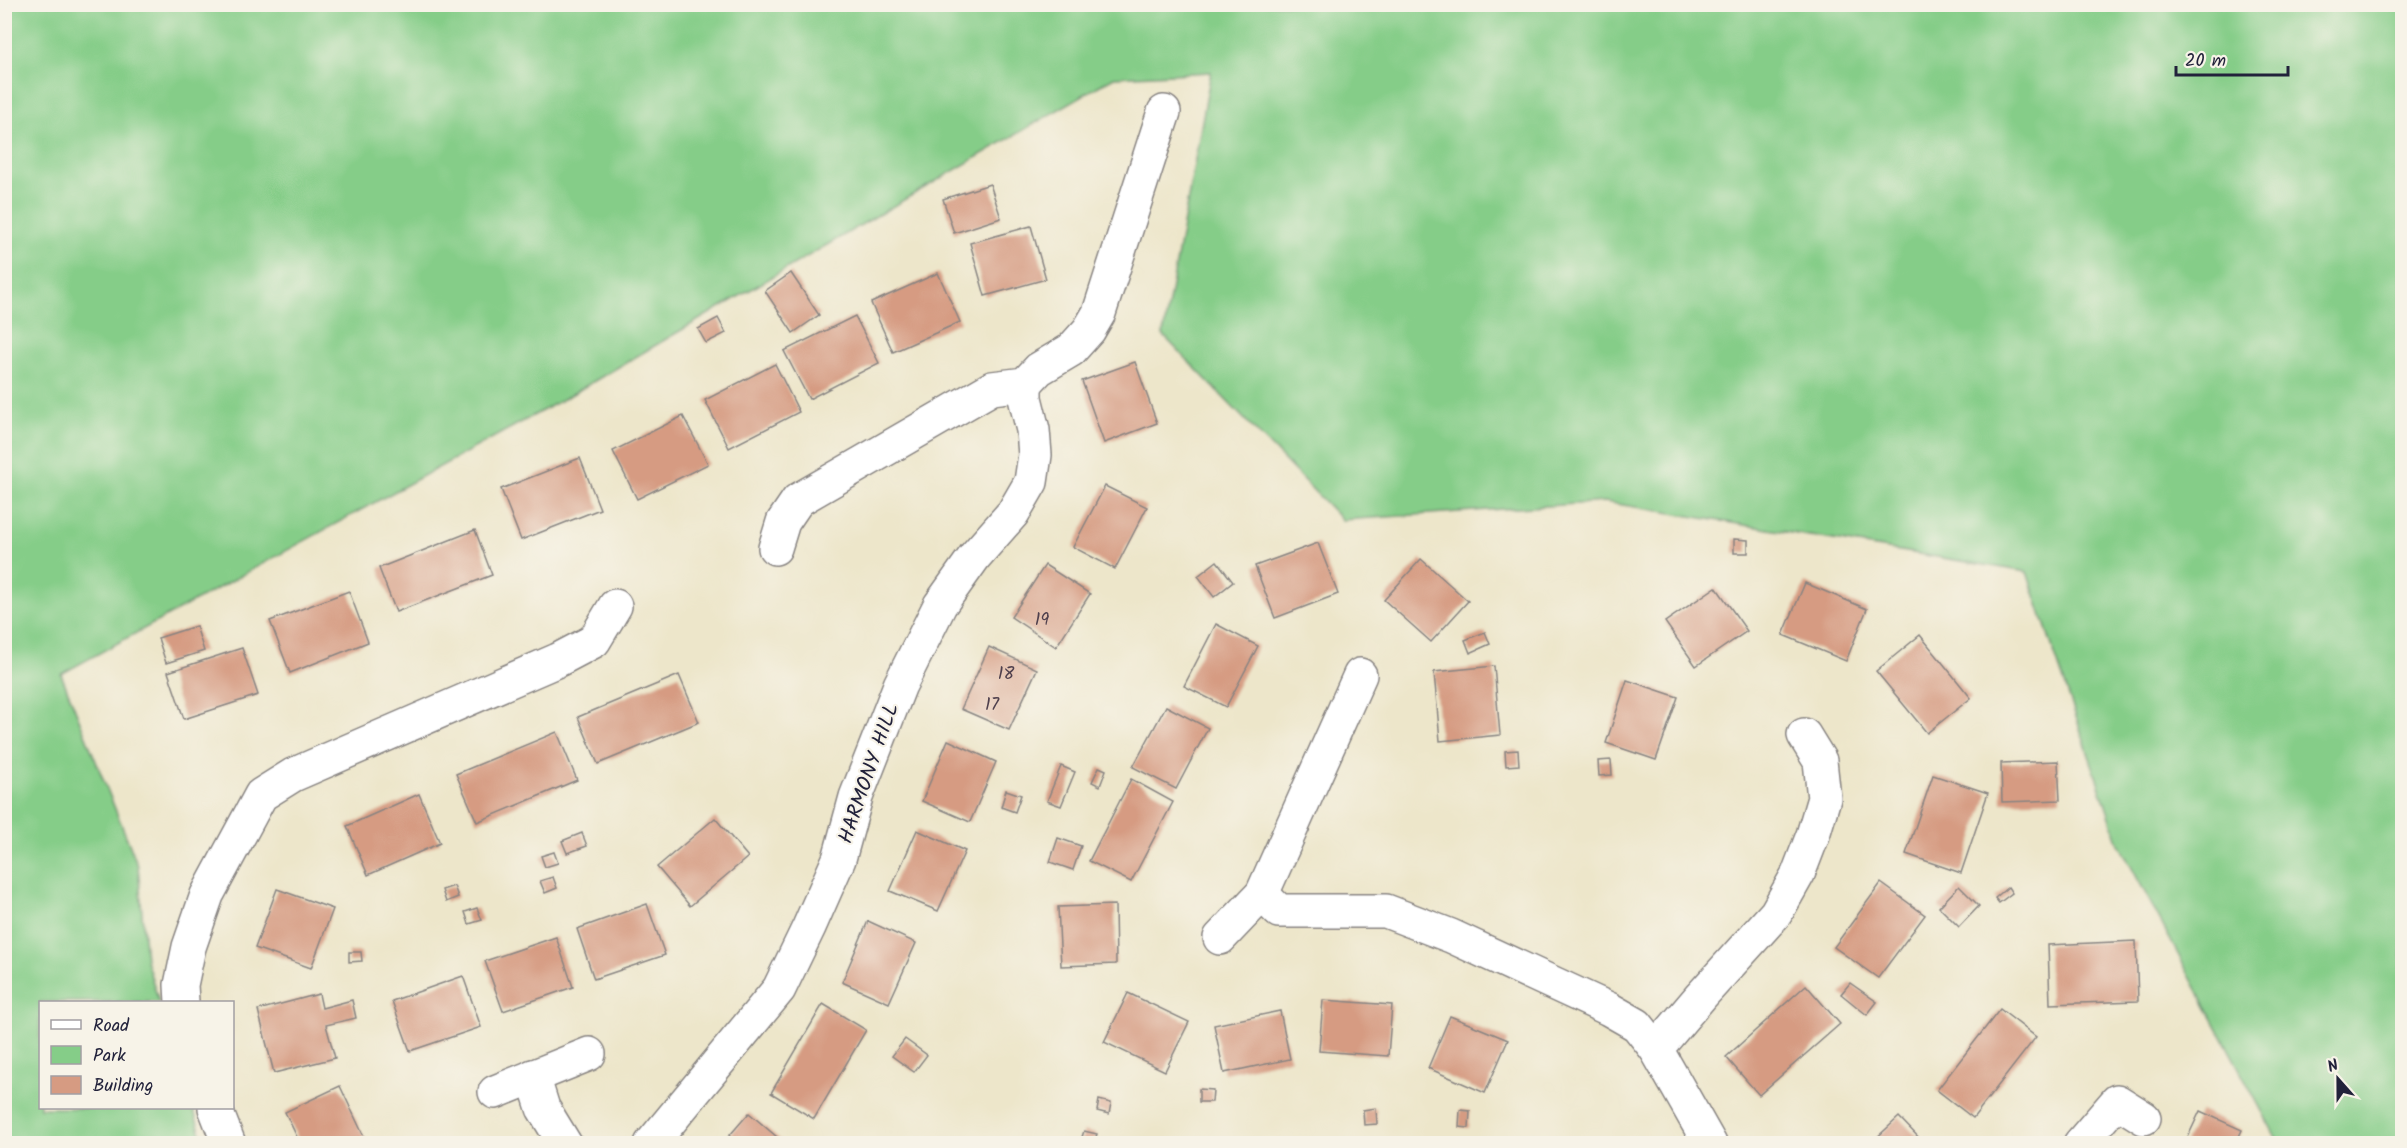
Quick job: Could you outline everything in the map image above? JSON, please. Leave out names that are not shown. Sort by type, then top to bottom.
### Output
[{"type":"street","points":[[775,548],[783,522],[798,500],[992,388],[1026,384],[1039,369],[1071,350],[1089,330],[1099,314],[1164,112]]},
{"type":"street","name":"HARMONY HILL","points":[[651,1143],[779,988],[839,859],[856,797],[900,685],[940,605],[975,556],[1013,513],[1031,482],[1035,455],[1033,430],[1025,398],[1026,384]]},
{"type":"street","points":[[182,1001],[181,985],[189,947],[207,896],[261,795],[293,775],[558,660],[594,641],[615,606]]},
{"type":"street","points":[[1220,938],[1262,894],[1360,675]]},
{"type":"street","points":[[1656,1049],[1713,981],[1776,913],[1798,874],[1824,798],[1820,761],[1804,735]]},
{"type":"street","points":[[1262,894],[1279,911],[1386,911],[1451,936],[1610,1009],[1637,1025],[1656,1049],[1710,1143]]},
{"type":"street","points":[[495,1092],[589,1054]]},
{"type":"street","points":[[533,1076],[543,1108],[565,1143]]},
{"type":"street","points":[[2080,1143],[2117,1101],[2144,1118]]},
{"type":"street","points":[[215,1109],[229,1143]]},
{"type":"green space","points":[[5,4],[2402,5],[2402,1143],[2279,1143],[2119,844],[2027,572],[1605,502],[1342,520],[1163,335],[1211,72],[1114,77],[562,400],[61,674],[138,866],[146,960],[159,1001],[39,1001],[39,1109],[193,1109],[204,1143],[5,1143]]},
{"type":"building","points":[[990,184],[1001,218],[954,233],[943,199]]},
{"type":"building","points":[[1031,226],[1046,279],[985,296],[970,243]]},
{"type":"building","points":[[791,273],[819,315],[793,333],[765,291]]},
{"type":"building","points":[[938,273],[960,322],[893,352],[871,303]]},
{"type":"building","points":[[855,316],[879,363],[809,399],[784,351]]},
{"type":"building","points":[[718,318],[726,333],[706,343],[698,329]]},
{"type":"building","points":[[1135,362],[1157,423],[1104,443],[1082,381]]},
{"type":"building","points":[[775,364],[799,412],[729,448],[705,400]]},
{"type":"building","points":[[683,416],[708,464],[637,499],[613,451]]},
{"type":"building","points":[[580,458],[600,509],[521,540],[501,489]]},
{"type":"building","points":[[1105,486],[1147,507],[1115,569],[1073,547]]},
{"type":"building","points":[[475,530],[492,575],[396,612],[379,568]]},
{"type":"building","points":[[1734,539],[1748,540],[1748,553],[1734,553]]},
{"type":"building","points":[[1318,543],[1338,594],[1275,618],[1255,566]]},
{"type":"building","points":[[1421,559],[1468,601],[1431,642],[1384,600]]},
{"type":"building","points":[[1217,561],[1233,582],[1214,597],[1198,576]]},
{"type":"building","points":[[1045,565],[1090,594],[1056,647],[1011,617]]},
{"type":"building","points":[[1805,583],[1867,609],[1846,661],[1783,635]]},
{"type":"building","points":[[1716,587],[1747,631],[1696,666],[1665,622]]},
{"type":"building","points":[[349,591],[368,642],[290,673],[270,621]]},
{"type":"building","points":[[1216,624],[1258,646],[1226,707],[1184,686]]},
{"type":"building","points":[[196,626],[204,651],[166,663],[158,638]]},
{"type":"building","points":[[1485,632],[1490,644],[1470,653],[1465,640]]},
{"type":"building","points":[[1920,635],[1971,698],[1927,733],[1876,671]]},
{"type":"building","points":[[989,647],[1037,669],[1009,730],[961,709]]},
{"type":"building","points":[[242,648],[258,695],[184,719],[168,672]]},
{"type":"building","points":[[1494,666],[1500,735],[1440,741],[1434,672]]},
{"type":"building","points":[[679,675],[699,722],[598,764],[578,717]]},
{"type":"building","points":[[1627,680],[1678,697],[1656,760],[1606,743]]},
{"type":"building","points":[[1166,706],[1208,728],[1176,789],[1133,767]]},
{"type":"building","points":[[557,732],[577,780],[477,822],[456,774]]},
{"type":"building","points":[[948,740],[996,762],[970,822],[922,801]]},
{"type":"building","points":[[1518,750],[1519,765],[1506,766],[1505,751]]},
{"type":"building","points":[[1611,760],[1612,775],[1599,776],[1598,761]]},
{"type":"building","points":[[2058,761],[2060,800],[2002,802],[2001,763]]},
{"type":"building","points":[[1061,766],[1075,772],[1061,806],[1047,801]]},
{"type":"building","points":[[1099,767],[1106,770],[1100,786],[1092,782]]},
{"type":"building","points":[[1933,775],[1988,793],[1961,873],[1906,854]]},
{"type":"building","points":[[1131,779],[1173,802],[1131,882],[1089,861]]},
{"type":"building","points":[[1006,790],[1021,795],[1015,812],[1001,807]]},
{"type":"building","points":[[419,794],[440,843],[368,875],[347,826]]},
{"type":"building","points":[[715,818],[748,857],[690,906],[657,867]]},
{"type":"building","points":[[917,830],[965,851],[938,911],[890,891]]},
{"type":"building","points":[[582,833],[587,846],[567,853],[562,841]]},
{"type":"building","points":[[1058,838],[1081,846],[1073,870],[1050,862]]},
{"type":"building","points":[[554,852],[558,863],[545,867],[541,856]]},
{"type":"building","points":[[553,877],[557,888],[545,893],[540,881]]},
{"type":"building","points":[[1881,883],[1925,915],[1878,978],[1834,947]]},
{"type":"building","points":[[454,886],[458,897],[446,902],[442,890]]},
{"type":"building","points":[[1959,886],[1979,906],[1959,927],[1939,907]]},
{"type":"building","points":[[2008,887],[2012,893],[1999,903],[1995,898]]},
{"type":"building","points":[[277,889],[333,909],[311,968],[255,948]]},
{"type":"building","points":[[647,904],[665,955],[594,979],[577,929]]},
{"type":"building","points":[[1115,905],[1116,964],[1061,966],[1058,907]]},
{"type":"building","points":[[477,908],[482,920],[469,924],[465,912]]},
{"type":"building","points":[[868,921],[916,943],[889,1003],[842,982]]},
{"type":"building","points":[[556,937],[573,987],[503,1011],[485,961]]},
{"type":"building","points":[[2136,941],[2138,1001],[2050,1004],[2048,945]]},
{"type":"building","points":[[349,952],[361,952],[362,961],[349,962]]},
{"type":"building","points":[[463,976],[481,1027],[410,1051],[392,1001]]},
{"type":"building","points":[[1850,983],[1877,1002],[1867,1015],[1841,994]]},
{"type":"building","points":[[1806,985],[1840,1024],[1759,1095],[1726,1057]]},
{"type":"building","points":[[1128,993],[1189,1022],[1165,1071],[1104,1042]]},
{"type":"building","points":[[319,994],[322,1008],[352,1000],[356,1018],[326,1025],[335,1058],[274,1073],[258,1010]]},
{"type":"building","points":[[1323,1000],[1392,1005],[1388,1056],[1319,1051]]},
{"type":"building","points":[[823,1004],[866,1030],[814,1119],[771,1093]]},
{"type":"building","points":[[2000,1009],[2036,1037],[1973,1118],[1937,1090]]},
{"type":"building","points":[[1280,1011],[1290,1059],[1224,1073],[1214,1025]]},
{"type":"building","points":[[1450,1016],[1508,1040],[1485,1093],[1428,1068]]},
{"type":"building","points":[[905,1039],[927,1055],[914,1072],[892,1056]]},
{"type":"building","points":[[340,1086],[367,1143],[300,1143],[285,1112]]},
{"type":"building","points":[[1199,1089],[1213,1090],[1212,1102],[1199,1102]]},
{"type":"building","points":[[1099,1100],[1111,1103],[1109,1114],[1097,1111]]},
{"type":"building","points":[[1376,1108],[1377,1124],[1364,1125],[1363,1110]]},
{"type":"building","points":[[1460,1110],[1470,1111],[1469,1128],[1459,1127]]},
{"type":"building","points":[[2200,1111],[2242,1130],[2236,1143],[2185,1143]]},
{"type":"building","points":[[749,1113],[784,1143],[723,1143]]},
{"type":"building","points":[[1899,1117],[1924,1143],[1871,1143]]},
{"type":"building","points":[[1084,1131],[1097,1134],[1094,1143],[1080,1143]]},
{"type":"building","points":[[1446,1138],[1446,1143],[1433,1143],[1432,1139]]}]
